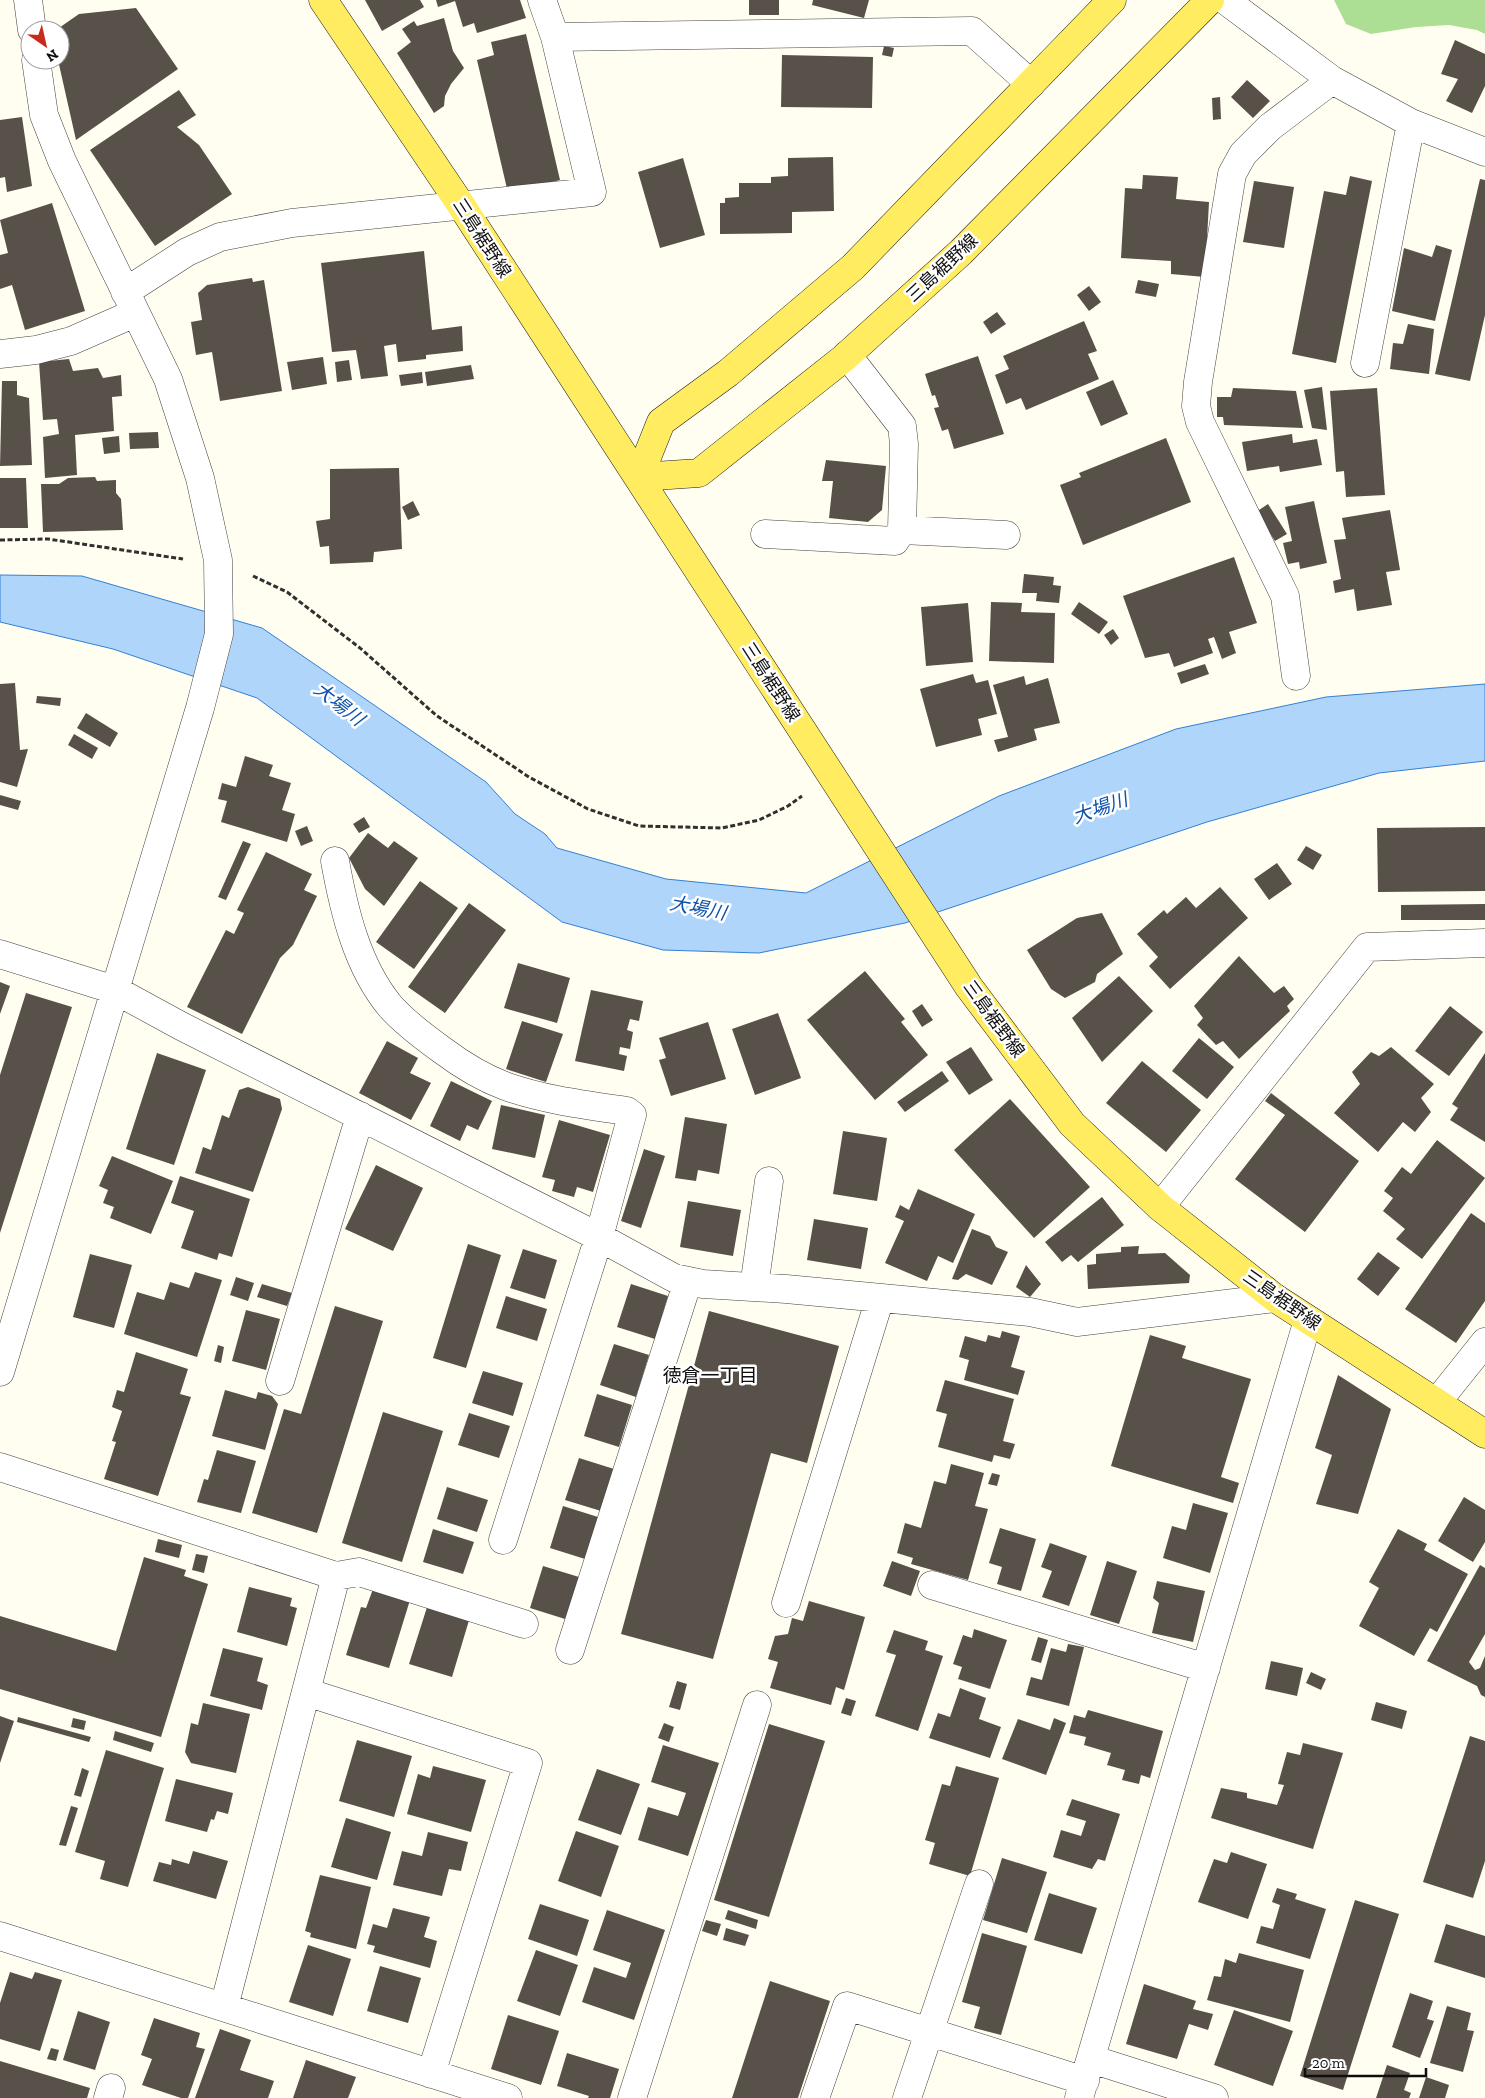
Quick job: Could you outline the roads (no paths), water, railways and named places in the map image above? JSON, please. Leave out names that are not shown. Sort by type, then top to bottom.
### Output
[{"type":"main road","name":"三島裾野線","points":[[323,0],[639,477],[854,811],[970,986],[1072,1124],[1160,1207],[1275,1298],[1485,1434]]},
{"type":"main road","points":[[639,477],[661,422],[728,373],[853,266],[1112,0]]},
{"type":"main road","name":"三島裾野線","points":[[639,477],[699,473],[847,355],[961,252],[1210,0]]},
{"type":"street","points":[[28,0],[31,20]]},
{"type":"street","points":[[0,354],[36,350],[71,341],[130,303],[187,252],[220,237],[292,223],[592,192],[555,37],[542,0]]},
{"type":"street","points":[[1225,0],[1332,80],[1411,123],[1485,152]]},
{"type":"street","points":[[555,37],[972,31],[1031,84]]},
{"type":"street","points":[[0,1372],[200,708],[219,634],[218,560],[200,478],[168,379],[62,161],[44,115],[37,70]]},
{"type":"street","points":[[1296,676],[1285,596],[1276,574],[1200,422],[1196,406],[1198,382],[1232,174],[1243,154],[1270,127],[1332,80]]},
{"type":"street","points":[[1365,363],[1411,123]]},
{"type":"street","points":[[765,534],[896,541],[902,530],[904,444],[902,426],[847,355]]},
{"type":"street","points":[[902,530],[1006,535]]},
{"type":"street","points":[[335,862],[342,898],[356,944],[372,978],[390,1006],[428,1040],[474,1073],[506,1086],[564,1101],[627,1111],[632,1115],[599,1237],[503,1540]]},
{"type":"street","points":[[1160,1207],[1367,947],[1485,944]]},
{"type":"street","points":[[0,954],[115,990],[180,1026],[599,1237],[674,1278],[688,1281],[1030,1312],[1077,1322],[1275,1298]]},
{"type":"street","points":[[280,1381],[360,1116]]},
{"type":"street","points":[[754,1287],[769,1181]]},
{"type":"street","points":[[570,1650],[688,1281]]},
{"type":"street","points":[[786,1603],[880,1298]]},
{"type":"street","points":[[1085,2079],[1308,1320]]},
{"type":"street","points":[[1437,1402],[1485,1342]]},
{"type":"street","points":[[0,1467],[336,1576],[359,1572],[524,1624]]},
{"type":"street","points":[[224,2007],[336,1576]]},
{"type":"street","points":[[932,1585],[1206,1668]]},
{"type":"street","points":[[306,1692],[528,1763],[431,2074]]},
{"type":"street","points":[[632,2098],[757,1706]]},
{"type":"street","points":[[907,2098],[979,1884]]},
{"type":"street","points":[[0,1936],[431,2074],[474,2093],[508,2098]]},
{"type":"street","points":[[815,2098],[847,2006],[1085,2079],[1214,2098]]},
{"type":"water","name":"大場川","points":[[0,575],[82,576],[262,628],[486,782],[515,814],[545,834],[557,848],[666,879],[806,893],[999,796],[1176,729],[1326,697],[1485,684],[1485,761],[1379,773],[1207,822],[905,923],[759,953],[663,950],[562,922],[257,698],[113,649],[0,622]]},
{"type":"district","name":"徳倉一丁目","points":[[710,1375]]}]
